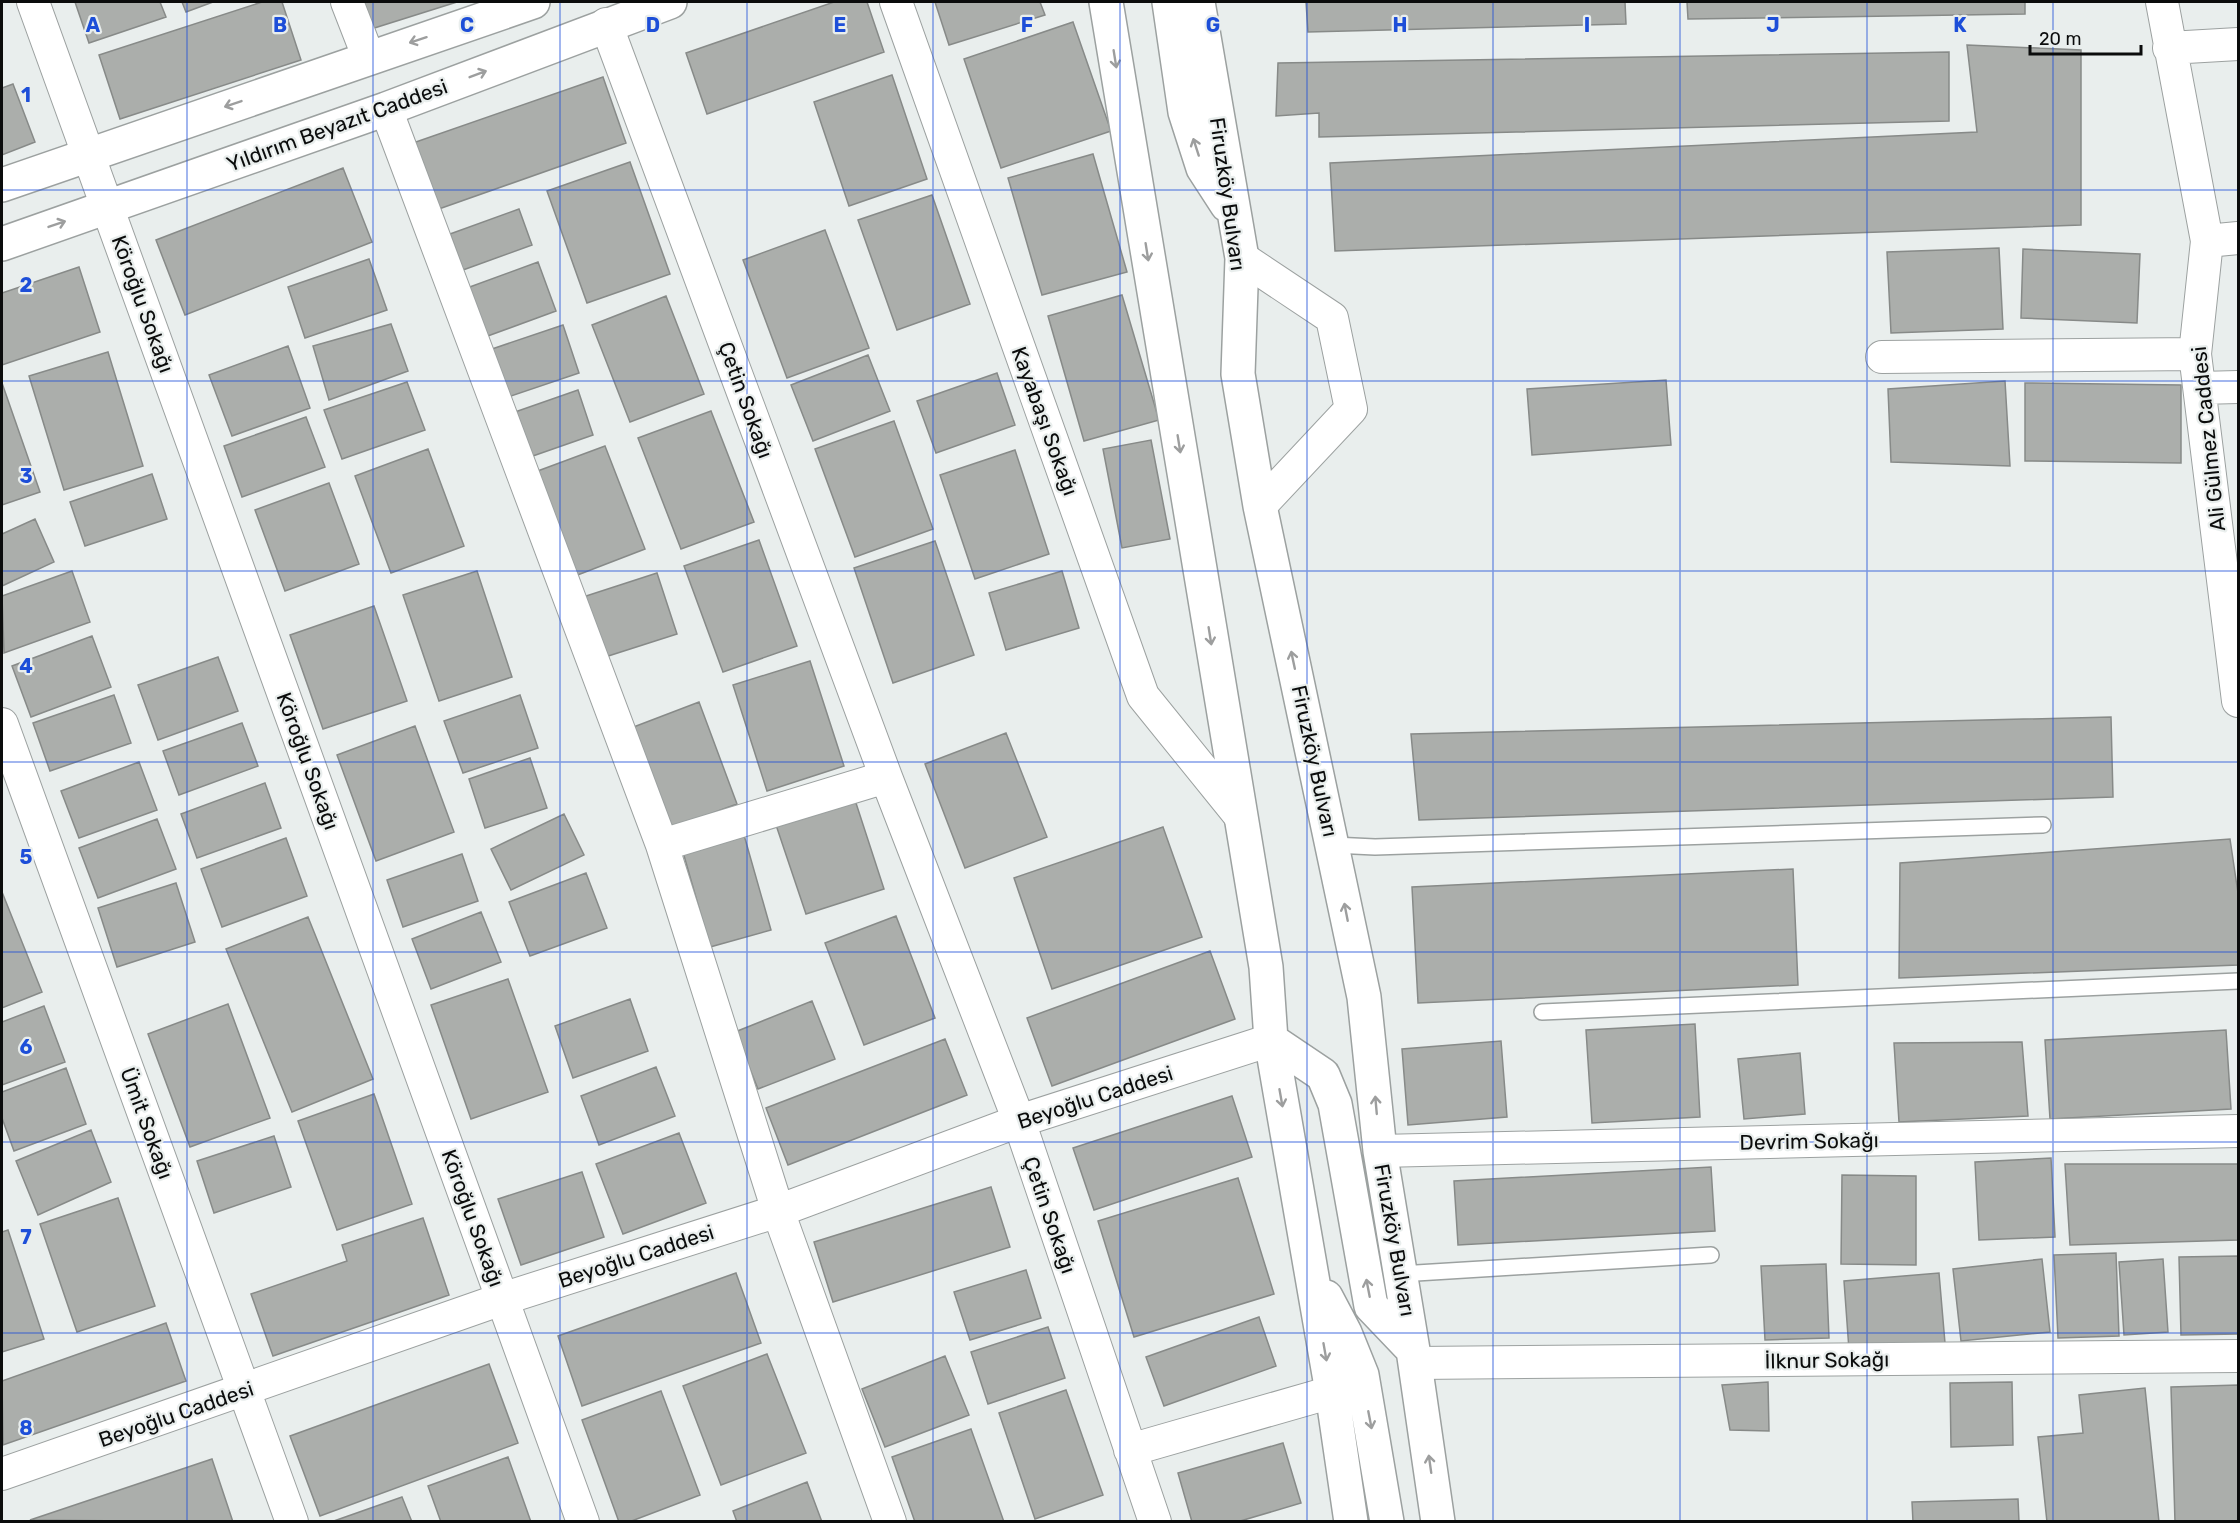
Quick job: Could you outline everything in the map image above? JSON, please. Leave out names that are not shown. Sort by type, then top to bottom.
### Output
[{"type":"main road","points":[[2,186],[368,56],[533,2]]},
{"type":"main road","name":"Yıldırım Beyazıt Caddesi","points":[[2,244],[386,110],[606,24],[670,2]]},
{"type":"main road","points":[[1106,2],[1266,966],[1271,1040],[1352,1521]]},
{"type":"main road","points":[[1169,2],[1185,112],[1203,168],[1234,216]]},
{"type":"main road","name":"Firuzköy Bulvarı","points":[[1198,2],[1242,258],[1238,374],[1260,506],[1364,997],[1380,1151],[1438,1521]]},
{"type":"main road","points":[[1271,1040],[1323,1075],[1335,1104],[1371,1306],[1414,1357]]},
{"type":"main road","points":[[1311,1269],[1345,1333],[1362,1376],[1387,1521]]},
{"type":"street","name":"Köroğlu Sokağı","points":[[33,2],[583,1521]]},
{"type":"street","points":[[347,2],[368,56]]},
{"type":"street","name":"Kayabaşı Sokağı","points":[[896,2],[1143,696],[1240,816]]},
{"type":"street","name":"Ali Gülmez Caddesi","points":[[2162,2],[2207,242],[2195,354],[2231,575],[2238,701]]},
{"type":"street","name":"Çetin Sokağı","points":[[606,24],[886,777],[1019,1121],[1155,1521]]},
{"type":"street","points":[[2169,48],[2238,44]]},
{"type":"street","points":[[386,110],[662,846],[778,1211],[890,1521]]},
{"type":"street","points":[[2207,242],[2238,238]]},
{"type":"street","points":[[1242,258],[1332,318],[1351,409],[1260,506]]},
{"type":"street","points":[[1882,357],[2195,354]]},
{"type":"street","points":[[2200,388],[2238,387]]},
{"type":"street","name":"Ümit Sokağı","points":[[2,724],[292,1521]]},
{"type":"street","points":[[662,846],[886,777]]},
{"type":"street","name":"Beyoğlu Caddesi","points":[[2,1474],[502,1299],[778,1211],[1019,1121],[1271,1040]]},
{"type":"street","name":"Devrim Sokağı","points":[[1380,1151],[2238,1131]]},
{"type":"street","name":"İlknur Sokağı","points":[[1414,1357],[2238,1356]]},
{"type":"street","points":[[1130,1450],[1332,1392]]},
{"type":"lane","points":[[1333,845],[1375,847],[2043,825]]},
{"type":"lane","points":[[1542,1012],[2238,981]]},
{"type":"lane","points":[[1400,1274],[1711,1255]]},
{"type":"building","points":[[75,2],[160,2],[166,17],[89,43]]},
{"type":"building","points":[[182,2],[213,2],[186,12]]},
{"type":"building","points":[[262,2],[282,2],[301,60],[120,119],[99,55]]},
{"type":"building","points":[[359,2],[457,2],[368,30]]},
{"type":"building","points":[[834,2],[867,2],[884,52],[707,114],[686,53]]},
{"type":"building","points":[[935,2],[1040,2],[1045,15],[949,45]]},
{"type":"building","points":[[1306,2],[1625,2],[1626,24],[1308,32]]},
{"type":"building","points":[[1687,2],[2025,2],[2025,14],[1688,19]]},
{"type":"building","points":[[1073,22],[1111,131],[1001,168],[964,59]]},
{"type":"building","points":[[1967,45],[2081,50],[2081,225],[1335,251],[1330,163],[1977,132]]},
{"type":"building","points":[[1949,52],[1949,121],[1319,137],[1319,113],[1276,116],[1278,63]]},
{"type":"building","points":[[892,75],[927,179],[849,206],[814,102]]},
{"type":"building","points":[[603,77],[626,143],[436,210],[413,143]]},
{"type":"building","points":[[13,84],[35,142],[2,155],[2,88]]},
{"type":"building","points":[[1093,154],[1127,272],[1042,295],[1008,178]]},
{"type":"building","points":[[630,162],[670,274],[587,303],[547,191]]},
{"type":"building","points":[[343,168],[372,242],[185,315],[156,240]]},
{"type":"building","points":[[932,195],[970,304],[897,330],[858,220]]},
{"type":"building","points":[[519,209],[532,245],[463,270],[450,234]]},
{"type":"building","points":[[825,230],[869,348],[787,378],[743,260]]},
{"type":"building","points":[[1999,248],[2003,329],[1891,333],[1887,252]]},
{"type":"building","points":[[2023,249],[2140,254],[2137,323],[2021,318]]},
{"type":"building","points":[[369,259],[387,310],[305,338],[288,287]]},
{"type":"building","points":[[538,262],[556,311],[485,337],[467,288]]},
{"type":"building","points":[[79,267],[100,332],[2,365],[2,293]]},
{"type":"building","points":[[1122,295],[1159,420],[1084,441],[1048,316]]},
{"type":"building","points":[[666,296],[704,394],[630,422],[592,325]]},
{"type":"building","points":[[391,324],[408,371],[329,400],[313,346]]},
{"type":"building","points":[[563,325],[579,373],[505,398],[489,350]]},
{"type":"building","points":[[288,346],[310,408],[232,436],[209,375]]},
{"type":"building","points":[[108,352],[143,466],[64,490],[29,376]]},
{"type":"building","points":[[868,355],[890,411],[813,441],[791,385]]},
{"type":"building","points":[[997,373],[1015,425],[936,453],[917,401]]},
{"type":"building","points":[[1666,380],[1671,445],[1532,455],[1527,389]]},
{"type":"building","points":[[2005,381],[2010,466],[1891,462],[1888,389]]},
{"type":"building","points":[[407,382],[425,430],[342,459],[324,410]]},
{"type":"building","points":[[2,383],[40,492],[2,505]]},
{"type":"building","points":[[2025,383],[2181,385],[2181,463],[2025,461]]},
{"type":"building","points":[[578,390],[593,435],[530,457],[515,412]]},
{"type":"building","points":[[711,411],[754,522],[681,549],[638,438]]},
{"type":"building","points":[[306,417],[325,467],[242,497],[224,446]]},
{"type":"building","points":[[894,421],[933,529],[855,557],[815,449]]},
{"type":"building","points":[[1151,440],[1170,539],[1122,548],[1103,449]]},
{"type":"building","points":[[605,446],[645,549],[575,576],[535,472]]},
{"type":"building","points":[[428,449],[464,546],[391,573],[355,476]]},
{"type":"building","points":[[1015,450],[1049,554],[975,579],[940,475]]},
{"type":"building","points":[[152,474],[167,519],[85,546],[70,502]]},
{"type":"building","points":[[329,483],[359,564],[285,591],[255,510]]},
{"type":"building","points":[[35,519],[54,562],[2,586],[2,534]]},
{"type":"building","points":[[759,540],[797,646],[723,672],[684,566]]},
{"type":"building","points":[[935,541],[974,655],[893,683],[854,568]]},
{"type":"building","points":[[72,571],[90,622],[4,653],[2,596]]},
{"type":"building","points":[[477,571],[512,677],[439,701],[403,595]]},
{"type":"building","points":[[1062,571],[1079,628],[1006,650],[989,593]]},
{"type":"building","points":[[657,573],[677,634],[602,658],[583,597]]},
{"type":"building","points":[[374,606],[407,701],[323,729],[290,635]]},
{"type":"building","points":[[92,636],[111,687],[31,717],[12,666]]},
{"type":"building","points":[[218,657],[238,711],[158,740],[138,685]]},
{"type":"building","points":[[810,661],[844,766],[767,791],[733,685]]},
{"type":"building","points":[[114,695],[131,743],[50,771],[33,723]]},
{"type":"building","points":[[520,695],[538,748],[463,773],[444,721]]},
{"type":"building","points":[[699,702],[737,804],[669,829],[631,728]]},
{"type":"building","points":[[2111,717],[2113,797],[1419,820],[1411,734]]},
{"type":"building","points":[[242,723],[258,766],[179,795],[163,751]]},
{"type":"building","points":[[415,726],[454,832],[376,861],[337,755]]},
{"type":"building","points":[[1006,733],[1047,837],[965,868],[925,764]]},
{"type":"building","points":[[530,758],[547,808],[485,828],[469,779]]},
{"type":"building","points":[[139,762],[157,810],[79,838],[61,791]]},
{"type":"building","points":[[265,783],[281,828],[197,858],[181,814]]},
{"type":"building","points":[[855,800],[884,889],[806,914],[776,825]]},
{"type":"building","points":[[564,814],[584,855],[511,890],[491,849]]},
{"type":"building","points":[[157,819],[176,869],[98,898],[79,848]]},
{"type":"building","points":[[1163,827],[1202,937],[1052,989],[1014,878]]},
{"type":"building","points":[[744,835],[771,930],[710,947],[683,852]]},
{"type":"building","points":[[286,838],[307,896],[222,927],[201,869]]},
{"type":"building","points":[[2230,839],[2238,893],[2238,965],[1899,978],[1900,863]]},
{"type":"building","points":[[462,854],[478,901],[403,927],[387,880]]},
{"type":"building","points":[[1793,869],[1798,985],[1418,1003],[1412,887]]},
{"type":"building","points":[[586,873],[607,928],[530,956],[509,902]]},
{"type":"building","points":[[176,883],[195,942],[117,967],[98,908]]},
{"type":"building","points":[[2,892],[42,992],[2,1008]]},
{"type":"building","points":[[481,912],[501,962],[431,989],[412,939]]},
{"type":"building","points":[[896,916],[935,1018],[864,1045],[825,943]]},
{"type":"building","points":[[308,917],[373,1079],[292,1112],[226,949]]},
{"type":"building","points":[[1210,951],[1235,1019],[1052,1086],[1027,1018]]},
{"type":"building","points":[[508,979],[548,1092],[471,1119],[431,1005]]},
{"type":"building","points":[[630,999],[648,1051],[573,1078],[555,1026]]},
{"type":"building","points":[[812,1001],[835,1059],[758,1089],[735,1032]]},
{"type":"building","points":[[228,1004],[270,1118],[190,1147],[148,1034]]},
{"type":"building","points":[[44,1006],[65,1062],[2,1085],[2,1022]]},
{"type":"building","points":[[1695,1024],[1700,1117],[1592,1123],[1586,1030]]},
{"type":"building","points":[[2226,1030],[2231,1109],[2050,1119],[2045,1040]]},
{"type":"building","points":[[945,1039],[967,1095],[788,1165],[766,1108]]},
{"type":"building","points":[[1501,1041],[1507,1117],[1408,1125],[1402,1049]]},
{"type":"building","points":[[2022,1042],[2028,1116],[1899,1122],[1894,1043]]},
{"type":"building","points":[[1800,1053],[1805,1114],[1744,1119],[1738,1059]]},
{"type":"building","points":[[656,1067],[675,1116],[599,1145],[581,1096]]},
{"type":"building","points":[[66,1068],[86,1124],[14,1151],[2,1118],[2,1092]]},
{"type":"building","points":[[374,1094],[412,1204],[337,1230],[298,1121]]},
{"type":"building","points":[[1232,1096],[1252,1157],[1094,1210],[1073,1148]]},
{"type":"building","points":[[91,1130],[111,1182],[38,1215],[16,1161]]},
{"type":"building","points":[[679,1133],[706,1203],[623,1234],[596,1164]]},
{"type":"building","points":[[274,1136],[291,1187],[214,1213],[197,1161]]},
{"type":"building","points":[[2051,1158],[2055,1237],[1979,1240],[1975,1162]]},
{"type":"building","points":[[2065,1164],[2238,1164],[2238,1240],[2070,1245]]},
{"type":"building","points":[[1711,1167],[1715,1231],[1458,1245],[1454,1181]]},
{"type":"building","points":[[582,1172],[604,1237],[521,1265],[498,1199]]},
{"type":"building","points":[[1842,1175],[1916,1176],[1916,1265],[1841,1264]]},
{"type":"building","points":[[1238,1178],[1274,1294],[1134,1337],[1098,1221]]},
{"type":"building","points":[[991,1187],[1010,1247],[833,1302],[814,1242]]},
{"type":"building","points":[[118,1198],[155,1306],[77,1332],[40,1224]]},
{"type":"building","points":[[423,1218],[449,1295],[273,1356],[251,1294],[347,1261],[342,1245]]},
{"type":"building","points":[[8,1230],[44,1339],[2,1352],[2,1232]]},
{"type":"building","points":[[2116,1253],[2119,1336],[2058,1338],[2054,1255]]},
{"type":"building","points":[[2238,1256],[2238,1334],[2181,1335],[2179,1257]]},
{"type":"building","points":[[2042,1259],[2050,1332],[1961,1341],[1953,1269]]},
{"type":"building","points":[[2163,1259],[2168,1332],[2124,1335],[2119,1262]]},
{"type":"building","points":[[1826,1264],[1829,1338],[1765,1340],[1761,1266]]},
{"type":"building","points":[[1026,1270],[1041,1318],[970,1340],[954,1292]]},
{"type":"building","points":[[736,1273],[761,1343],[582,1406],[558,1336]]},
{"type":"building","points":[[1939,1273],[1945,1343],[1849,1350],[1844,1281]]},
{"type":"building","points":[[1259,1317],[1276,1366],[1164,1406],[1146,1357]]},
{"type":"building","points":[[166,1323],[186,1381],[3,1445],[2,1381]]},
{"type":"building","points":[[1048,1327],[1065,1378],[988,1404],[971,1352]]},
{"type":"building","points":[[767,1354],[806,1453],[721,1485],[683,1386]]},
{"type":"building","points":[[945,1356],[969,1415],[885,1447],[862,1389]]},
{"type":"building","points":[[489,1364],[518,1443],[320,1516],[290,1436]]},
{"type":"building","points":[[1768,1382],[1769,1431],[1730,1430],[1722,1385]]},
{"type":"building","points":[[2012,1382],[2013,1445],[1951,1447],[1950,1383]]},
{"type":"building","points":[[2238,1385],[2238,1522],[2175,1522],[2171,1387]]},
{"type":"building","points":[[2145,1388],[2159,1522],[2047,1522],[2038,1437],[2083,1433],[2079,1395]]},
{"type":"building","points":[[1066,1390],[1103,1495],[1035,1519],[999,1413]]},
{"type":"building","points":[[661,1391],[700,1495],[629,1522],[619,1522],[582,1420]]},
{"type":"building","points":[[971,1429],[1004,1522],[915,1522],[892,1457]]},
{"type":"building","points":[[1283,1443],[1301,1503],[1237,1522],[1192,1522],[1178,1473]]},
{"type":"building","points":[[508,1457],[531,1522],[441,1522],[428,1486]]},
{"type":"building","points":[[212,1459],[233,1522],[30,1520]]},
{"type":"building","points":[[807,1482],[822,1522],[737,1522],[733,1511]]},
{"type":"building","points":[[402,1497],[412,1522],[331,1522]]},
{"type":"building","points":[[2018,1499],[2019,1522],[1913,1522],[1912,1502]]}]
